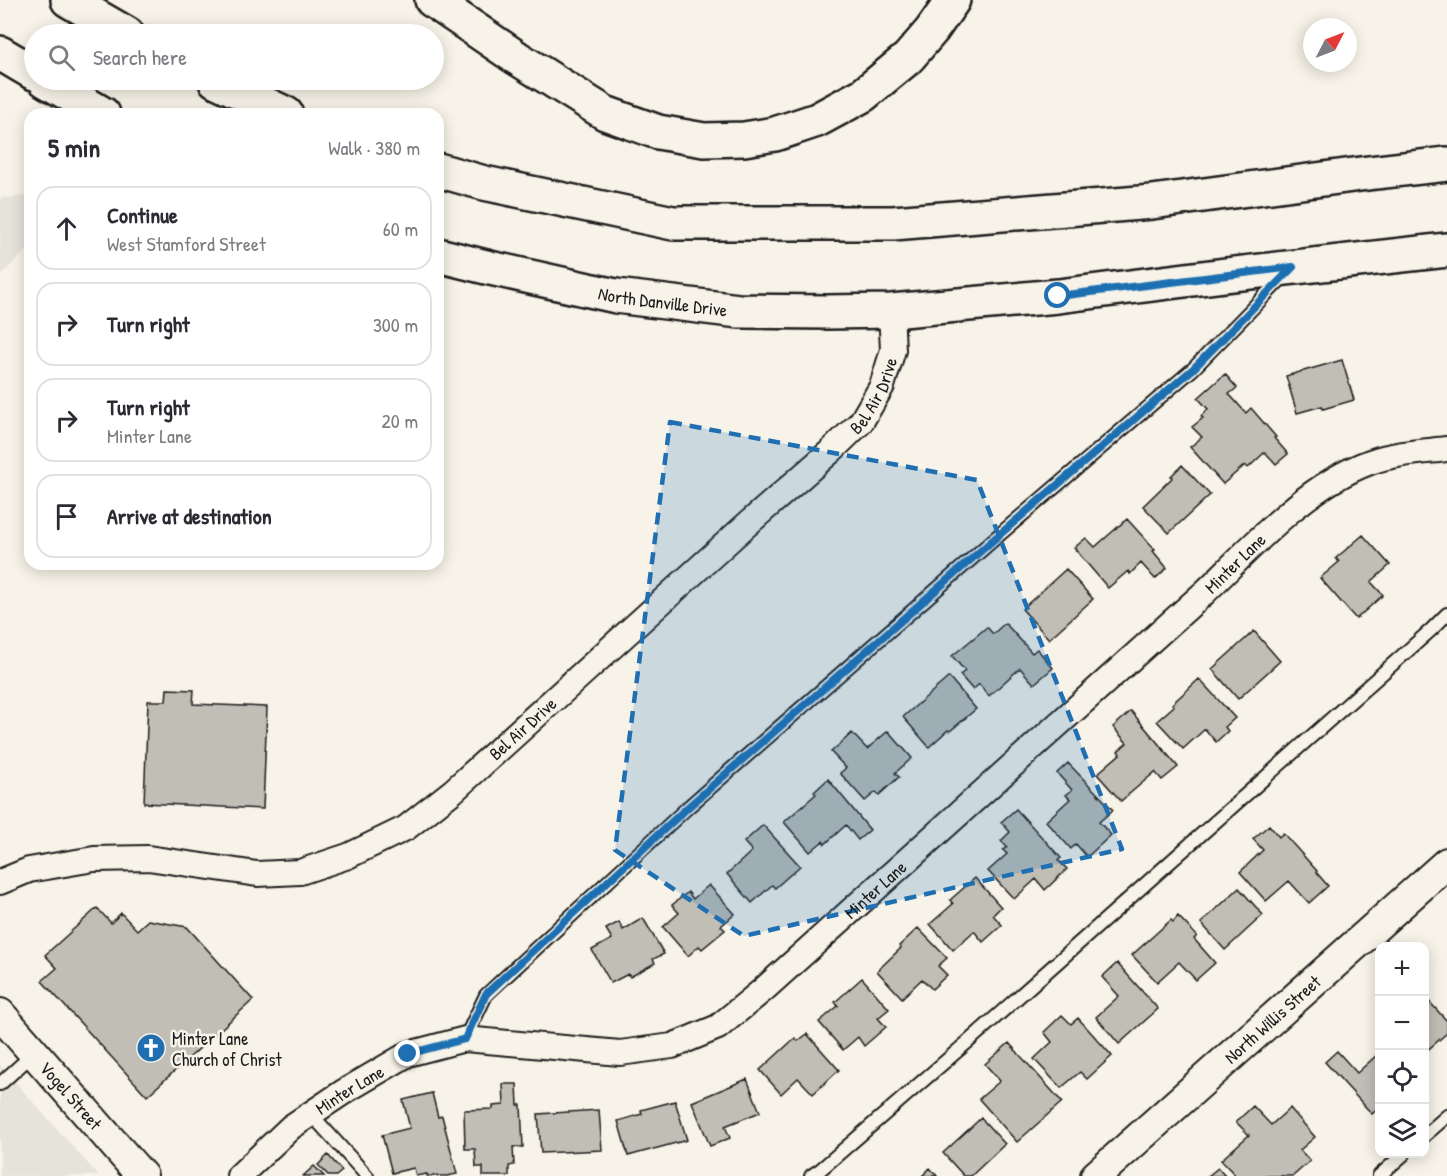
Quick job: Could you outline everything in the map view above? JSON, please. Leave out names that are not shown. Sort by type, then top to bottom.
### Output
[{"type":"main road","points":[[68,0],[110,24]]},
{"type":"main road","points":[[432,0],[517,58],[605,112],[658,132],[704,140],[744,139],[775,134],[817,120],[855,100],[908,58],[953,0]]},
{"type":"main road","points":[[0,53],[24,67]]},
{"type":"main road","points":[[62,90],[93,108]]},
{"type":"main road","points":[[235,90],[273,108]]},
{"type":"main road","points":[[444,172],[484,183],[673,223],[893,223],[1152,202],[1447,164]]},
{"type":"main road","name":"North Danville Drive","points":[[444,256],[616,296],[739,311],[827,312],[891,311],[1058,296],[1447,250]]},
{"type":"street","name":"Bel Air Drive","points":[[0,882],[29,870],[94,859],[148,858],[257,874],[300,872],[348,856],[406,828],[453,791],[861,422],[882,386],[892,350],[891,311]]},
{"type":"street","name":"Minter Lane","points":[[238,1176],[291,1127],[345,1091],[408,1054],[465,1039],[620,1053],[672,1046],[718,1027],[790,967],[1204,593],[1301,501],[1335,479],[1370,462],[1405,453],[1447,449]]},
{"type":"street","name":"North Willis Street","points":[[1096,1176],[1447,863]]},
{"type":"street","name":"Vogel Street","points":[[0,1014],[142,1176]]},
{"type":"lane","points":[[465,1039],[486,994],[687,808],[1193,369],[1293,267]]},
{"type":"lane","points":[[811,1176],[970,1040],[1447,614]]},
{"type":"lane","points":[[0,1084],[34,1053]]},
{"type":"lane","points":[[311,1114],[367,1176]]},
{"type":"lane","points":[[1429,1132],[1447,1116]]},
{"type":"lane","points":[[1379,1176],[1399,1158]]},
{"type":"highlighted area","points":[[670,422],[977,480],[1122,849],[744,936],[615,850]]},
{"type":"shaded area","points":[[24,196],[24,253],[0,276],[0,198]]},
{"type":"shaded area","points":[[0,1065],[99,1176],[0,1176]]},
{"type":"building","points":[[1342,360],[1354,400],[1323,409],[1322,406],[1297,413],[1286,376]]},
{"type":"building","points":[[1225,374],[1237,388],[1229,394],[1246,413],[1251,408],[1288,454],[1276,464],[1265,452],[1248,468],[1245,465],[1223,484],[1190,447],[1202,437],[1192,427],[1203,418],[1201,416],[1208,409],[1198,398]]},
{"type":"building","points":[[1182,465],[1210,495],[1169,533],[1143,506]]},
{"type":"building","points":[[1127,519],[1155,550],[1153,551],[1167,568],[1155,579],[1141,563],[1130,574],[1128,571],[1108,588],[1074,548],[1086,538],[1095,547]]},
{"type":"building","points":[[1363,535],[1390,565],[1371,582],[1383,595],[1356,619],[1320,578],[1339,562],[1336,558]]},
{"type":"building","points":[[1066,569],[1093,599],[1049,639],[1022,609]]},
{"type":"building","points":[[1005,623],[1032,653],[1037,649],[1053,668],[1034,684],[1020,668],[989,696],[979,684],[973,690],[960,675],[965,671],[952,656],[987,627],[993,634]]},
{"type":"building","points":[[1254,631],[1280,661],[1238,699],[1212,669]]},
{"type":"building","points":[[949,677],[976,709],[929,747],[903,717]]},
{"type":"building","points":[[1199,679],[1235,718],[1225,727],[1228,731],[1216,742],[1205,729],[1183,749],[1157,721]]},
{"type":"building","points":[[167,689],[194,690],[193,704],[267,707],[263,809],[144,803],[148,701],[166,701]]},
{"type":"building","points":[[1131,711],[1178,767],[1162,780],[1155,772],[1121,801],[1097,774],[1120,754],[1118,751],[1127,743],[1113,727]]},
{"type":"building","points":[[888,731],[912,758],[895,773],[899,777],[879,795],[876,792],[865,801],[840,773],[846,768],[831,752],[852,733],[867,749]]},
{"type":"building","points":[[1068,763],[1113,810],[1099,822],[1111,835],[1087,857],[1076,844],[1071,849],[1046,821],[1070,799],[1066,795],[1072,790],[1057,773]]},
{"type":"building","points":[[828,779],[870,830],[858,840],[846,825],[825,844],[823,841],[810,852],[784,822],[816,794],[814,792]]},
{"type":"building","points":[[1016,809],[1061,858],[1058,860],[1067,869],[1045,890],[1036,879],[1014,899],[988,871],[1007,854],[1003,850],[1007,847],[1001,841],[1010,832],[1001,822]]},
{"type":"building","points":[[763,825],[800,866],[775,888],[772,885],[752,903],[727,874],[752,851],[744,842]]},
{"type":"building","points":[[1269,825],[1279,837],[1283,833],[1328,886],[1309,903],[1289,881],[1266,901],[1240,872],[1263,850],[1253,839]]},
{"type":"building","points":[[975,878],[1001,907],[993,915],[1002,925],[983,942],[974,931],[953,950],[930,924],[953,904],[950,900]]},
{"type":"building","points":[[709,885],[735,914],[721,926],[725,930],[702,949],[699,946],[688,956],[663,927],[679,913],[672,905],[688,892],[693,899]]},
{"type":"building","points":[[1239,888],[1263,915],[1225,950],[1201,923]]},
{"type":"building","name":"Minter Lane Church of Christ","points":[[97,908],[111,923],[121,913],[137,930],[148,920],[187,927],[253,1000],[147,1096],[42,981],[57,968],[45,955]]},
{"type":"building","points":[[1178,916],[1197,936],[1194,939],[1215,963],[1196,980],[1179,962],[1157,982],[1132,955]]},
{"type":"building","points":[[643,918],[664,954],[653,959],[655,963],[630,977],[628,974],[611,983],[592,950],[612,939],[606,929],[619,922],[623,930]]},
{"type":"building","points":[[918,928],[947,958],[938,966],[947,975],[932,989],[922,979],[902,998],[877,971]]},
{"type":"building","points":[[1117,963],[1158,1009],[1119,1044],[1096,1017],[1119,996],[1102,977]]},
{"type":"building","points":[[862,978],[889,1009],[878,1018],[886,1027],[864,1046],[858,1037],[843,1050],[819,1022],[838,1006],[835,1002]]},
{"type":"building","points":[[1429,1001],[1447,1021],[1447,1033],[1429,1049]]},
{"type":"building","points":[[1062,1015],[1071,1024],[1078,1018],[1112,1056],[1087,1079],[1080,1072],[1061,1088],[1034,1059],[1052,1042],[1044,1032]]},
{"type":"building","points":[[807,1034],[839,1070],[813,1094],[798,1078],[781,1094],[760,1070],[795,1038],[798,1041]]},
{"type":"building","points":[[1009,1043],[1062,1102],[1017,1142],[979,1099],[1000,1081],[985,1064]]},
{"type":"building","points":[[1337,1051],[1357,1073],[1375,1057],[1375,1111],[1372,1114],[1325,1062]]},
{"type":"building","points":[[747,1079],[760,1112],[725,1126],[730,1138],[710,1146],[692,1102]]},
{"type":"building","points":[[503,1084],[517,1084],[518,1105],[521,1105],[523,1147],[513,1147],[514,1165],[509,1166],[509,1176],[483,1176],[483,1167],[476,1167],[475,1149],[465,1149],[464,1110],[493,1109],[493,1106],[504,1105]]},
{"type":"building","points":[[432,1093],[438,1117],[442,1116],[457,1174],[416,1176],[414,1168],[392,1173],[382,1135],[410,1128],[403,1100]]},
{"type":"building","points":[[675,1101],[687,1140],[628,1156],[618,1121],[642,1114],[641,1110]]},
{"type":"building","points":[[1253,1106],[1271,1125],[1290,1108],[1315,1137],[1300,1150],[1310,1161],[1293,1176],[1236,1176],[1221,1160],[1249,1135],[1236,1122]]},
{"type":"building","points":[[599,1110],[602,1150],[541,1153],[538,1114]]},
{"type":"building","points":[[981,1118],[1005,1144],[971,1176],[964,1176],[943,1153]]},
{"type":"building","points":[[328,1155],[342,1171],[336,1176],[329,1176],[318,1165]]},
{"type":"building","points":[[314,1166],[324,1176],[303,1176]]},
{"type":"building","points":[[930,1168],[937,1176],[922,1176]]},
{"type":"building","points":[[1218,1168],[1225,1176],[1208,1176]]},
{"type":"place","name":"Minter Lane Church of Christ","points":[[151,1048]]},
{"type":"route","points":[[408,1054],[465,1039],[486,994],[687,808],[992,541],[1193,369],[1293,267],[1058,296]]}]
